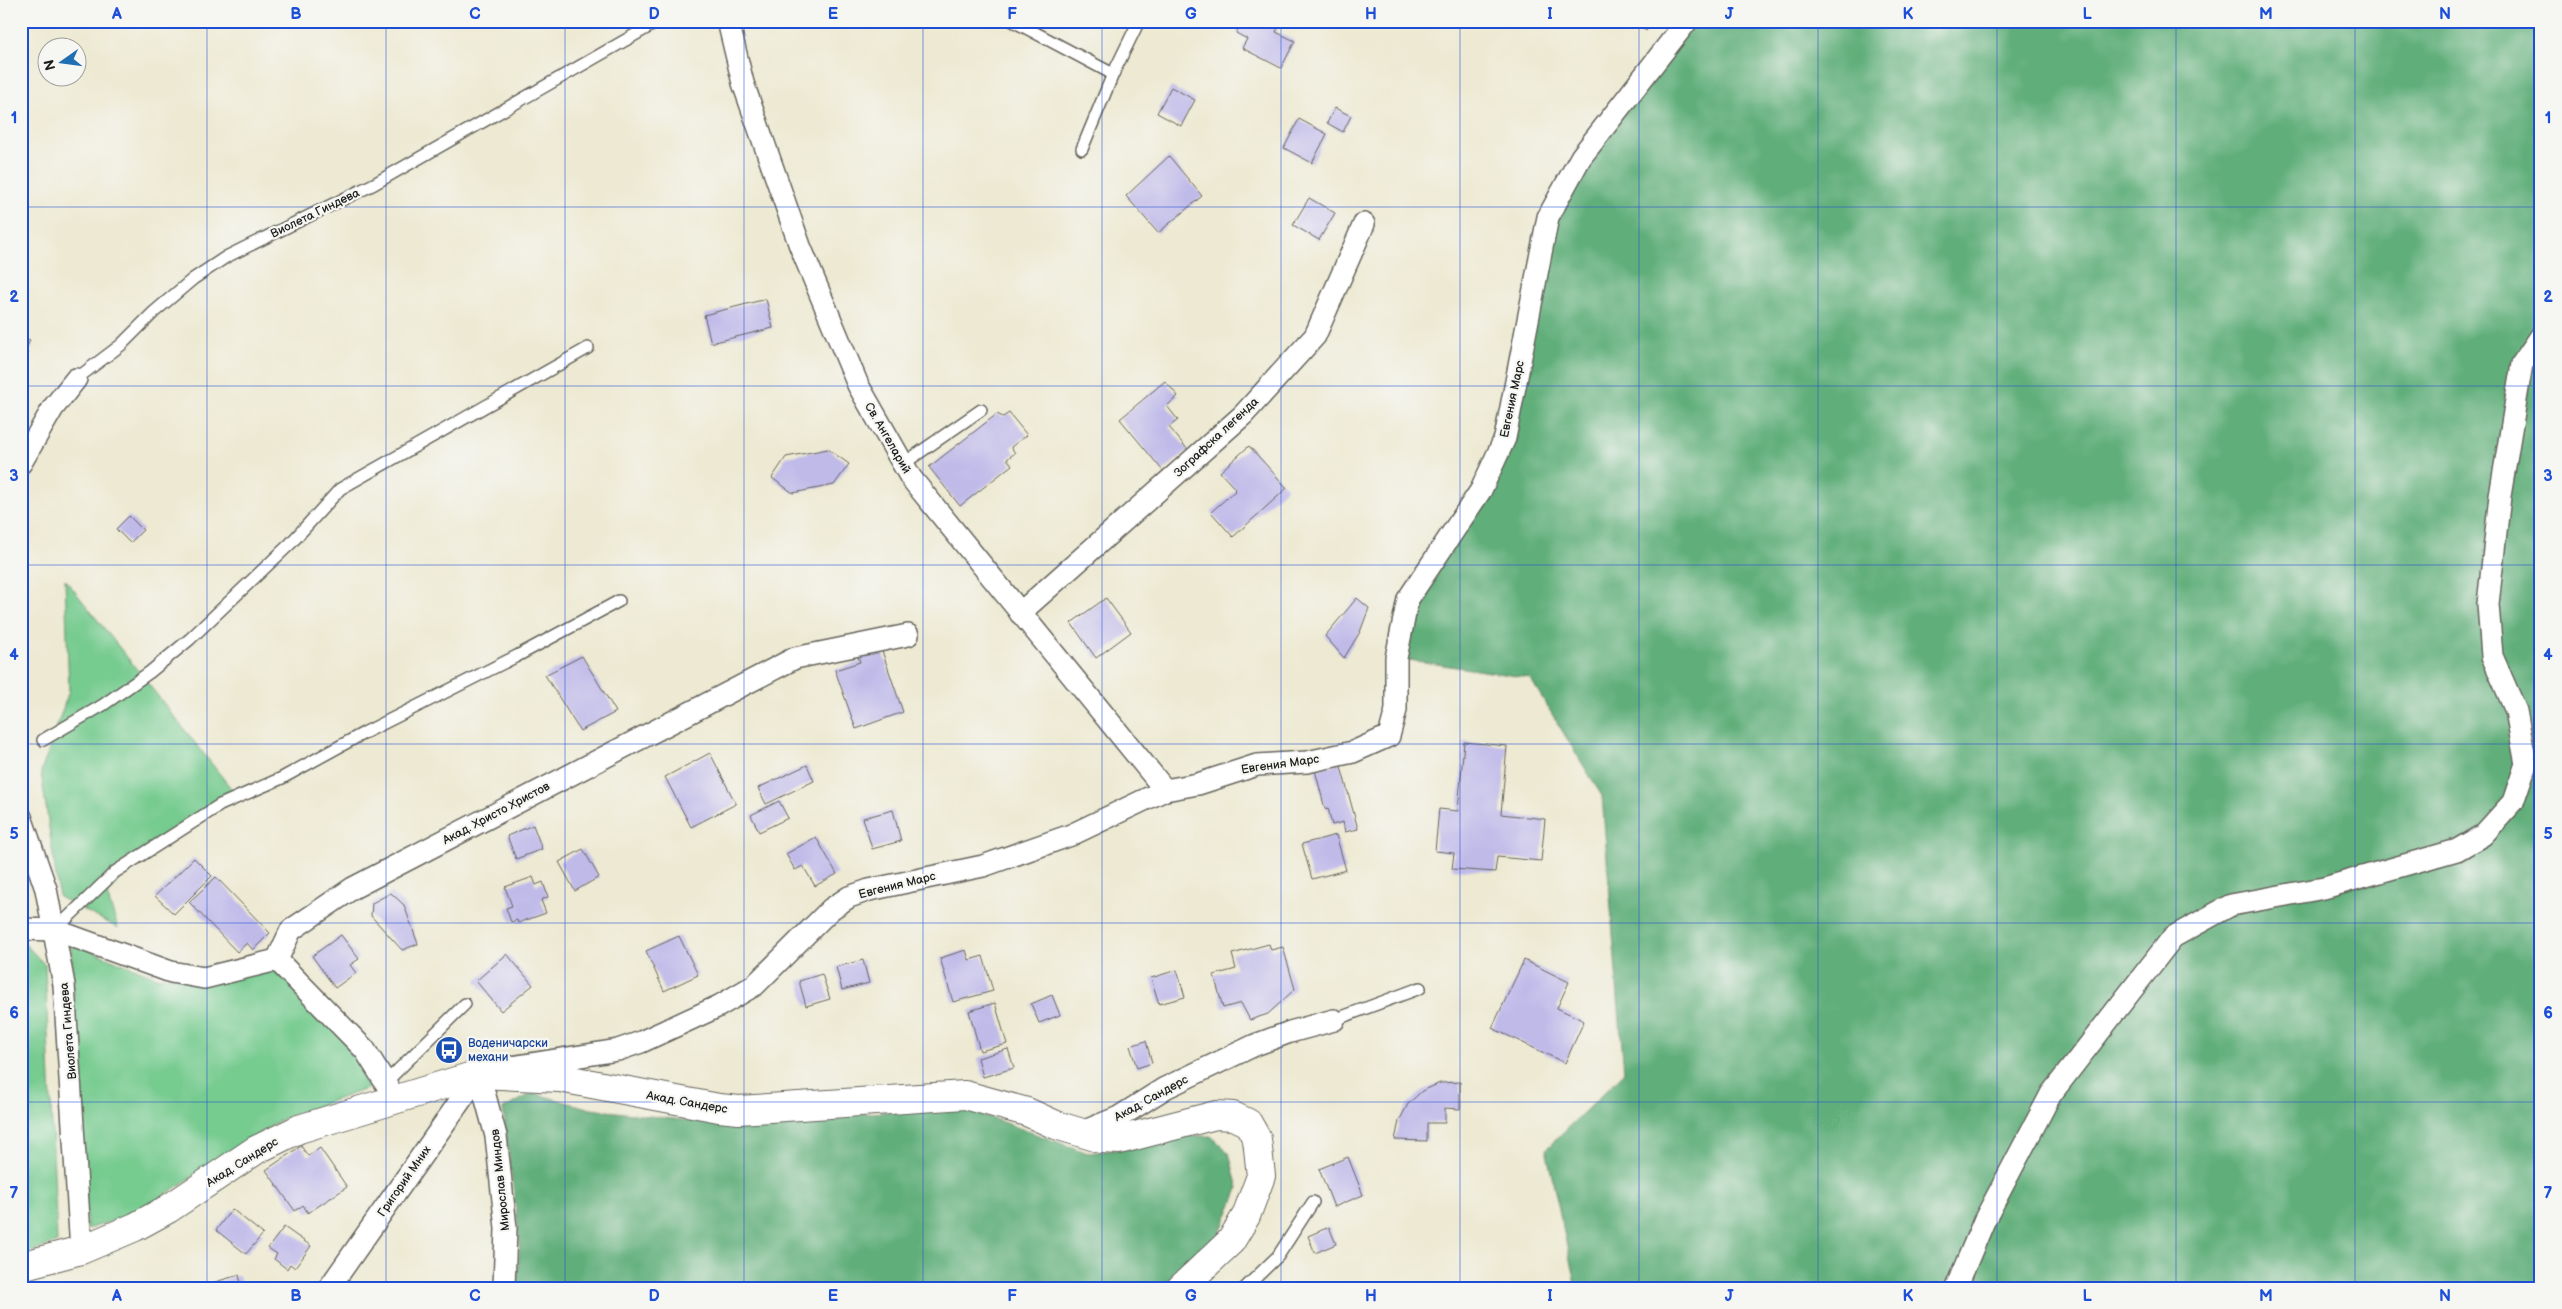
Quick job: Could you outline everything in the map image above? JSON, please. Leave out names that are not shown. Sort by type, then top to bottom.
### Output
[{"type":"street","name":"Св. Ангеларий","points":[[728,21],[743,83],[800,246],[858,385],[911,478],[1165,790]]},
{"type":"street","name":"Евгения Марс","points":[[480,1074],[512,1065],[618,1050],[641,1042],[719,1006],[755,985],[831,908],[849,897],[869,890],[983,866],[1072,835],[1165,790],[1198,784],[1249,767],[1307,762],[1354,752],[1389,736],[1396,710],[1396,658],[1408,599],[1481,490],[1505,438],[1548,217],[1581,157],[1687,21]]},
{"type":"street","name":"Зографска легенда","points":[[1020,613],[1243,415],[1315,336],[1364,224]]},
{"type":"street","points":[[1956,1288],[1984,1221],[2051,1094],[2173,937],[2231,905],[2324,888],[2457,850],[2483,835],[2513,802],[2526,764],[2516,710],[2492,656],[2488,604],[2500,496],[2522,364],[2541,336]]},
{"type":"street","name":"Виолета Гиндева","points":[[21,463],[53,408],[76,379]]},
{"type":"street","name":"Акад. Христо Христов","points":[[277,960],[292,930],[353,888],[795,658],[908,635]]},
{"type":"street","name":"Виолета Гиндева","points":[[21,817],[46,889],[56,930],[64,984],[81,1250]]},
{"type":"street","points":[[21,929],[56,930],[170,972],[204,978],[277,960],[365,1050],[391,1090]]},
{"type":"street","name":"Акад. Сандерс","points":[[21,1266],[81,1250],[108,1240],[168,1208],[256,1150],[299,1129],[391,1090],[480,1074],[560,1078],[719,1108],[739,1110],[965,1095],[1027,1112],[1082,1132],[1119,1117],[1165,1088],[1255,1045],[1290,1032],[1334,1020]]},
{"type":"street","name":"Григорий Мних","points":[[329,1288],[480,1074]]},
{"type":"street","name":"Мирослав Миндов","points":[[480,1074],[496,1136],[506,1228],[504,1288]]},
{"type":"street","points":[[1082,1132],[1102,1139],[1119,1140],[1216,1115],[1233,1116],[1248,1123],[1257,1139],[1260,1156],[1261,1176],[1254,1197],[1231,1241],[1181,1288]]},
{"type":"lane","name":"Виолета Гиндева","points":[[76,379],[121,346],[154,312],[193,279],[226,257],[374,184],[659,21]]},
{"type":"lane","points":[[1013,21],[1114,74]]},
{"type":"lane","points":[[1082,149],[1139,21]]},
{"type":"lane","points":[[43,740],[103,705],[150,672],[190,640],[291,544],[340,489],[588,348]]},
{"type":"lane","points":[[903,464],[981,410]]},
{"type":"lane","points":[[56,930],[115,872],[220,805],[282,778],[364,733],[518,656],[619,600]]},
{"type":"lane","name":"Акад. Сандерс","points":[[1334,1020],[1420,988]]},
{"type":"lane","points":[[391,1090],[465,1004]]},
{"type":"lane","points":[[1245,1288],[1278,1256],[1313,1202]]},
{"type":"green space","points":[[1687,21],[2541,21],[2541,1288],[1576,1288],[1546,1149],[1624,1073],[1602,796],[1530,678],[1396,658],[1408,599],[1505,438],[1548,217]]},
{"type":"green space","points":[[65,579],[234,792],[132,862],[107,895],[118,928],[59,897],[41,772],[69,691]]},
{"type":"green space","points":[[21,940],[45,965],[57,1242],[21,1256]]},
{"type":"green space","points":[[71,943],[159,978],[273,957],[359,1048],[377,1085],[282,1119],[133,1215],[87,1229]]},
{"type":"green space","points":[[533,1093],[591,1109],[724,1125],[958,1106],[1088,1153],[1131,1148],[1182,1136],[1211,1136],[1229,1153],[1238,1189],[1219,1235],[1162,1288],[517,1288],[520,1242],[503,1109]]},
{"type":"building","points":[[1242,21],[1281,22],[1276,32],[1295,41],[1281,68],[1242,48],[1247,39],[1236,33]]},
{"type":"building","points":[[1633,21],[1653,21],[1646,31]]},
{"type":"building","points":[[1171,87],[1195,100],[1181,126],[1157,113]]},
{"type":"building","points":[[1335,108],[1351,116],[1343,132],[1327,123]]},
{"type":"building","points":[[1299,119],[1327,134],[1312,163],[1284,148]]},
{"type":"building","points":[[1169,156],[1202,196],[1158,233],[1126,196]]},
{"type":"building","points":[[1309,198],[1335,213],[1319,240],[1293,225]]},
{"type":"building","points":[[766,299],[773,328],[711,343],[704,315]]},
{"type":"building","points":[[21,336],[30,340],[25,352],[28,353],[21,370]]},
{"type":"building","points":[[1165,381],[1178,396],[1167,406],[1178,420],[1169,427],[1188,450],[1163,471],[1120,419]]},
{"type":"building","points":[[1009,413],[1027,435],[1011,447],[1015,453],[1007,459],[1012,465],[960,506],[929,467],[997,414],[1003,417]]},
{"type":"building","points":[[1249,446],[1287,488],[1233,537],[1211,512],[1236,490],[1220,472]]},
{"type":"building","points":[[828,449],[849,464],[834,485],[793,493],[772,478],[786,457]]},
{"type":"building","points":[[129,516],[143,530],[130,543],[116,529]]},
{"type":"building","points":[[1106,598],[1131,632],[1096,658],[1071,623]]},
{"type":"building","points":[[1357,598],[1369,608],[1360,632],[1344,658],[1325,636]]},
{"type":"building","points":[[881,648],[903,712],[856,729],[835,670],[860,662],[858,656]]},
{"type":"building","points":[[582,656],[616,712],[580,731],[545,675]]},
{"type":"building","points":[[1464,742],[1507,746],[1501,814],[1545,819],[1541,861],[1497,857],[1495,872],[1452,869],[1454,853],[1435,851],[1439,809],[1458,811]]},
{"type":"building","points":[[710,753],[736,804],[691,827],[665,777]]},
{"type":"building","points":[[1340,763],[1358,829],[1345,832],[1343,822],[1332,825],[1328,808],[1325,809],[1315,770]]},
{"type":"building","points":[[807,765],[814,781],[766,804],[758,788]]},
{"type":"building","points":[[779,801],[788,818],[759,832],[751,815]]},
{"type":"building","points":[[893,810],[901,841],[872,849],[863,818]]},
{"type":"building","points":[[533,825],[542,849],[516,859],[507,836]]},
{"type":"building","points":[[1336,835],[1346,870],[1312,879],[1302,844]]},
{"type":"building","points":[[816,837],[837,874],[815,886],[803,866],[795,870],[786,854]]},
{"type":"building","points":[[583,849],[599,877],[575,891],[559,862]]},
{"type":"building","points":[[194,858],[212,876],[174,914],[155,896]]},
{"type":"building","points":[[216,877],[270,933],[253,950],[247,943],[237,952],[189,902]]},
{"type":"building","points":[[533,877],[536,885],[543,882],[548,897],[541,900],[546,913],[518,923],[517,920],[511,922],[506,908],[512,906],[505,887]]},
{"type":"building","points":[[391,893],[404,905],[418,944],[402,950],[371,916],[372,903]]},
{"type":"building","points":[[341,935],[359,959],[350,965],[356,973],[335,988],[312,956]]},
{"type":"building","points":[[679,936],[698,975],[664,991],[646,951]]},
{"type":"building","points":[[1269,944],[1271,950],[1283,947],[1295,989],[1268,1014],[1250,1020],[1241,1003],[1223,1008],[1214,975],[1236,969],[1232,954]]},
{"type":"building","points":[[966,950],[969,960],[983,956],[993,991],[953,1002],[940,958]]},
{"type":"building","points":[[507,954],[533,985],[501,1011],[476,981]]},
{"type":"building","points":[[863,960],[869,983],[842,990],[836,967]]},
{"type":"building","points":[[1524,960],[1569,982],[1557,1008],[1584,1021],[1565,1063],[1492,1028]]},
{"type":"building","points":[[1177,970],[1185,997],[1159,1004],[1151,978]]},
{"type":"building","points":[[822,974],[830,999],[806,1006],[799,981]]},
{"type":"building","points":[[1052,995],[1060,1015],[1039,1023],[1031,1004]]},
{"type":"building","points":[[995,1003],[1007,1044],[980,1051],[969,1011]]},
{"type":"building","points":[[1146,1041],[1152,1063],[1137,1068],[1130,1046]]},
{"type":"building","points":[[1008,1049],[1014,1068],[983,1077],[978,1058]]},
{"type":"building","points":[[1460,1082],[1460,1109],[1445,1108],[1445,1123],[1427,1123],[1427,1141],[1395,1140],[1399,1121],[1408,1104],[1422,1091],[1440,1083]]},
{"type":"building","points":[[301,1146],[308,1156],[320,1148],[347,1187],[308,1213],[303,1205],[295,1211],[266,1170]]},
{"type":"building","points":[[1348,1157],[1363,1195],[1334,1207],[1319,1169]]},
{"type":"building","points":[[232,1209],[263,1234],[246,1254],[216,1230]]},
{"type":"building","points":[[284,1227],[311,1246],[295,1268],[290,1264],[287,1269],[274,1259],[277,1254],[268,1248]]},
{"type":"building","points":[[1329,1227],[1336,1244],[1315,1253],[1308,1236]]},
{"type":"building","points":[[239,1275],[242,1288],[217,1288],[215,1282]]},
{"type":"place","name":"Воденичарски механи","points":[[449,1050]]}]
